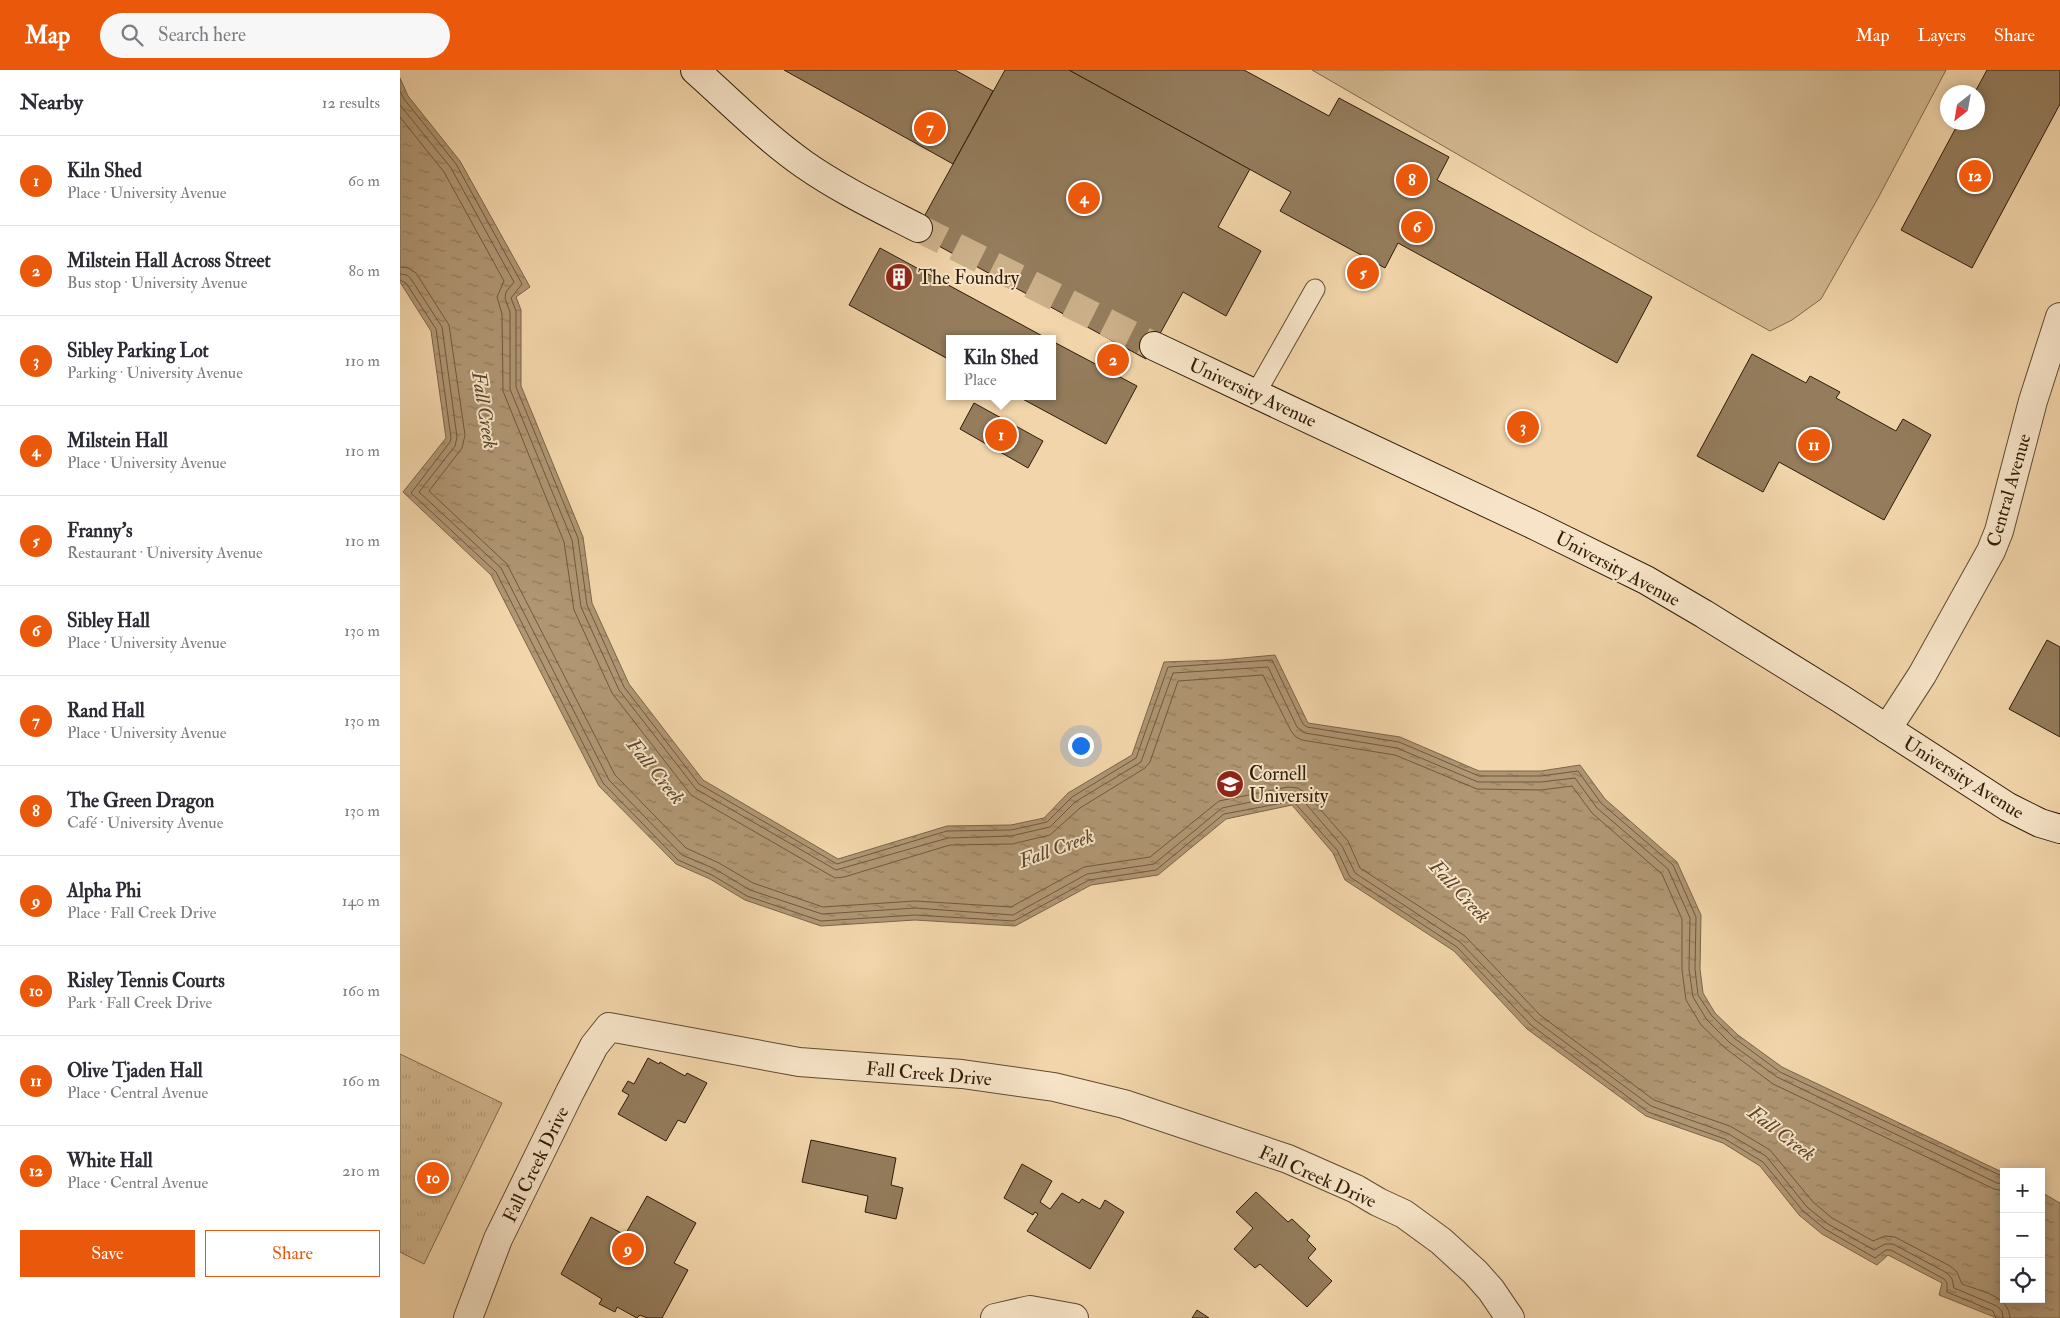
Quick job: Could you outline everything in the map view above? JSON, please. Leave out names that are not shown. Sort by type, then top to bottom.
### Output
[{"type":"street","points":[[695,70],[773,140],[804,164],[834,184],[918,228]]},
{"type":"street","name":"Central Avenue","points":[[1887,730],[1922,674],[1991,551],[1999,531],[2033,401],[2060,317]]},
{"type":"street","name":"University Avenue","points":[[1154,346],[1536,526],[1646,580],[1704,614],[2008,807],[2040,823],[2060,829]]},
{"type":"street","name":"Fall Creek Drive","points":[[468,1318],[502,1230],[594,1046],[609,1027],[799,1062],[962,1074],[1054,1087],[1124,1104],[1288,1159],[1356,1189],[1404,1214],[1441,1242],[1475,1272],[1491,1290],[1510,1318]]},
{"type":"street","points":[[996,1318],[1030,1310],[1074,1318]]},
{"type":"lane","points":[[1256,393],[1314,289]]},
{"type":"green space","points":[[1312,70],[1946,70],[1877,200],[1821,299],[1792,320],[1770,331],[1590,231]]},
{"type":"green space","points":[[400,1054],[502,1103],[424,1264],[400,1252]]},
{"type":"water","name":"Fall Creek","points":[[400,78],[408,96],[460,161],[530,287],[516,297],[521,310],[521,386],[583,537],[592,603],[629,684],[703,780],[838,859],[947,826],[1011,825],[1044,818],[1068,793],[1132,755],[1164,662],[1221,660],[1275,655],[1308,723],[1400,737],[1479,771],[1541,771],[1580,765],[1605,799],[1677,862],[1701,915],[1700,969],[1703,993],[1715,1013],[1738,1035],[1782,1067],[2000,1171],[2000,1303],[2045,1303],[2045,1194],[2060,1203],[2060,1318],[1997,1318],[1939,1295],[1942,1283],[1888,1255],[1877,1265],[1822,1234],[1799,1215],[1760,1166],[1723,1143],[1646,1116],[1527,1029],[1454,951],[1345,880],[1333,853],[1292,805],[1226,819],[1158,875],[1091,885],[1015,926],[915,920],[821,926],[745,900],[710,879],[676,864],[599,786],[491,575],[403,492],[446,438],[431,331],[400,282]]},
{"type":"building","points":[[784,70],[955,70],[993,91],[953,164]]},
{"type":"building","points":[[1005,70],[1069,70],[1250,169],[1218,227],[1261,251],[1226,316],[1183,292],[1146,359],[915,233]]},
{"type":"building","points":[[1069,70],[1244,70],[1329,116],[1339,98],[1449,157],[1437,180],[1652,297],[1617,363],[1398,243],[1385,268],[1280,211],[1291,192]]},
{"type":"building","points":[[1987,70],[2060,70],[2060,104],[1972,268],[1901,230],[1955,130],[1985,130],[1985,85],[1979,85]]},
{"type":"building","name":"The Foundry","points":[[880,248],[1041,335],[946,335],[946,358],[849,305]]},
{"type":"building","points":[[1056,343],[1137,386],[1106,444],[1024,400],[1056,400]]},
{"type":"building","points":[[1752,354],[1806,383],[1810,376],[1840,392],[1836,398],[1896,431],[1903,419],[1931,435],[1884,520],[1779,462],[1763,492],[1697,456]]},
{"type":"building","points":[[974,403],[1043,441],[1028,468],[960,429]]},
{"type":"building","points":[[2047,640],[2060,647],[2060,737],[2009,709]]},
{"type":"building","points":[[648,1058],[659,1064],[660,1062],[685,1076],[687,1073],[707,1083],[685,1123],[678,1120],[666,1141],[618,1114],[629,1095],[622,1091],[628,1081],[634,1084]]},
{"type":"building","points":[[811,1140],[896,1158],[891,1185],[903,1188],[896,1219],[865,1212],[868,1196],[802,1182]]},
{"type":"building","points":[[1022,1164],[1052,1181],[1040,1202],[1050,1209],[1062,1193],[1079,1203],[1082,1199],[1100,1209],[1105,1200],[1124,1212],[1090,1269],[1027,1231],[1038,1214],[1035,1212],[1033,1215],[1004,1198]]},
{"type":"building","points":[[1256,1192],[1288,1222],[1292,1219],[1310,1236],[1307,1240],[1316,1249],[1308,1258],[1332,1281],[1307,1307],[1260,1264],[1255,1268],[1234,1249],[1253,1228],[1236,1212]]},
{"type":"building","points":[[647,1196],[696,1223],[674,1263],[688,1270],[662,1318],[647,1318],[640,1315],[637,1318],[617,1307],[615,1312],[599,1304],[602,1299],[561,1274],[591,1217],[625,1235]]},
{"type":"building","points":[[1197,1310],[1209,1318],[1192,1318]]},
{"type":"tunnel","points":[[918,228],[1154,346]]},
{"type":"place","name":"Rand Hall","points":[[930,128]]},
{"type":"place","name":"White Hall","points":[[1975,176]]},
{"type":"place","name":"The Green Dragon","points":[[1412,180]]},
{"type":"place","name":"Milstein Hall","points":[[1084,198]]},
{"type":"place","name":"Sibley Hall","points":[[1417,227]]},
{"type":"place","name":"Franny's","points":[[1363,273]]},
{"type":"place","name":"The Foundry","points":[[899,277]]},
{"type":"place","name":"Milstein Hall Across Street","points":[[1113,360]]},
{"type":"place","name":"Sibley Parking Lot","points":[[1523,427]]},
{"type":"place","name":"Kiln Shed","points":[[1001,435]]},
{"type":"place","name":"Olive Tjaden Hall","points":[[1814,445]]},
{"type":"place","name":"Cornell University","points":[[1230,784]]},
{"type":"place","name":"Risley Tennis Courts","points":[[433,1178]]},
{"type":"place","name":"Alpha Phi","points":[[628,1249]]}]
